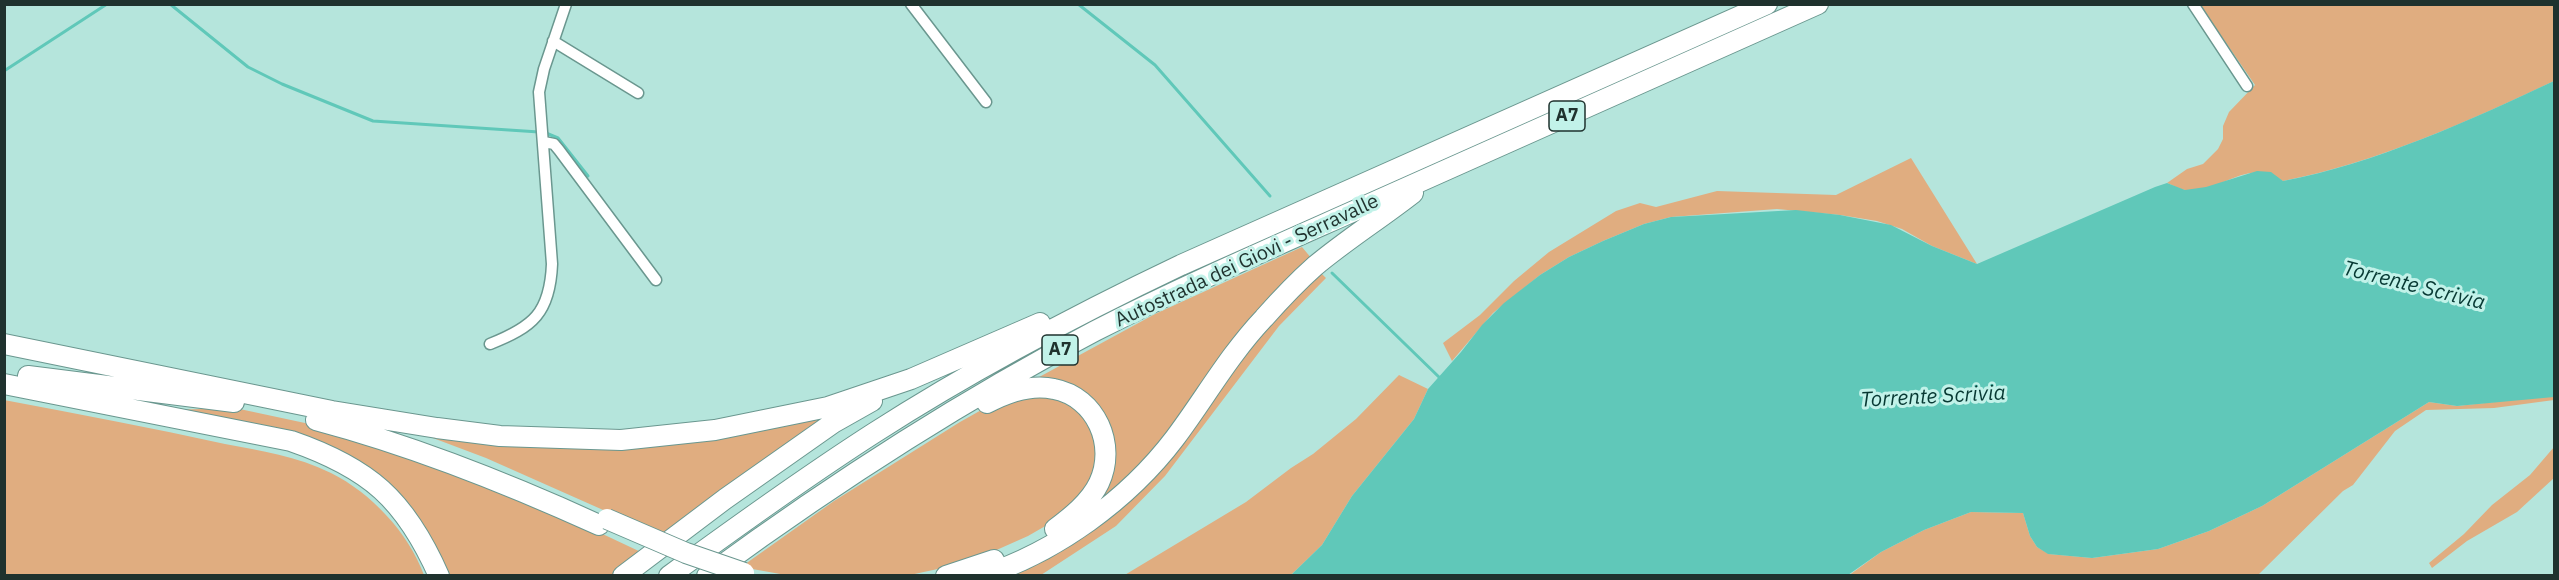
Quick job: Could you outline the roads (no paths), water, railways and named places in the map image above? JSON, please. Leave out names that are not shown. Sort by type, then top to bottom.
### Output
[{"type":"highway","name":"Autostrada dei Giovi - Serravalle","points":[[669,576],[771,501],[885,426],[1097,305],[1181,265],[1767,4]]},
{"type":"highway","name":"Autostrada dei Giovi - Serravalle","points":[[707,576],[783,520],[887,451],[1018,373],[1159,299],[1818,4]]},
{"type":"highway","points":[[981,576],[1032,555],[1082,524],[1126,491],[1173,440],[1234,351],[1294,286],[1315,266],[1440,173]]},
{"type":"highway","points":[[4,344],[332,411],[500,436],[621,440],[715,430],[828,407],[911,379],[1029,328],[1108,290],[1181,265]]},
{"type":"highway","points":[[4,355],[136,380],[318,420],[412,448],[686,553],[750,574]]},
{"type":"highway","points":[[4,373],[245,403]]},
{"type":"highway","points":[[623,576],[725,499],[833,423],[911,379]]},
{"type":"highway","points":[[4,384],[291,441],[327,454],[364,475],[394,500],[423,540],[439,576]]},
{"type":"highway","points":[[887,451],[997,398],[1037,388],[1052,388],[1067,392],[1080,399],[1098,420],[1103,433],[1106,458],[1098,485],[1086,502],[1046,536],[991,562],[946,576]]},
{"type":"highway","points":[[332,411],[480,462],[603,522],[669,558],[715,576]]},
{"type":"street","points":[[490,344],[529,326],[540,310],[550,285],[552,264],[544,142],[539,118],[539,92],[566,4]]},
{"type":"street","points":[[911,4],[986,102]]},
{"type":"street","points":[[2193,4],[2247,87]]},
{"type":"street","points":[[553,41],[638,93]]},
{"type":"street","points":[[544,142],[554,144],[559,150],[656,280]]},
{"type":"water","name":"Torrente Scrivia","points":[[2554,81],[2554,397],[2457,406],[2429,402],[2262,506],[2209,531],[2158,549],[2092,558],[2048,554],[2037,547],[2030,536],[2023,513],[1971,512],[1924,530],[1881,552],[1848,575],[1291,575],[1322,545],[1352,496],[1414,419],[1428,389],[1482,325],[1504,303],[1540,275],[1569,257],[1644,224],[1671,217],[1796,210],[1840,215],[1891,225],[1932,246],[1977,264],[2167,183],[2185,190],[2206,187],[2257,171],[2271,172],[2283,181],[2352,164],[2422,139]]},
{"type":"waterway","points":[[4,71],[107,4]]},
{"type":"waterway","points":[[170,4],[248,67],[282,84],[373,121],[539,132]]},
{"type":"waterway","points":[[1078,4],[1155,65],[1270,196]]},
{"type":"waterway","points":[[546,133],[558,138],[588,176]]},
{"type":"waterway","points":[[1332,273],[1441,379]]}]
